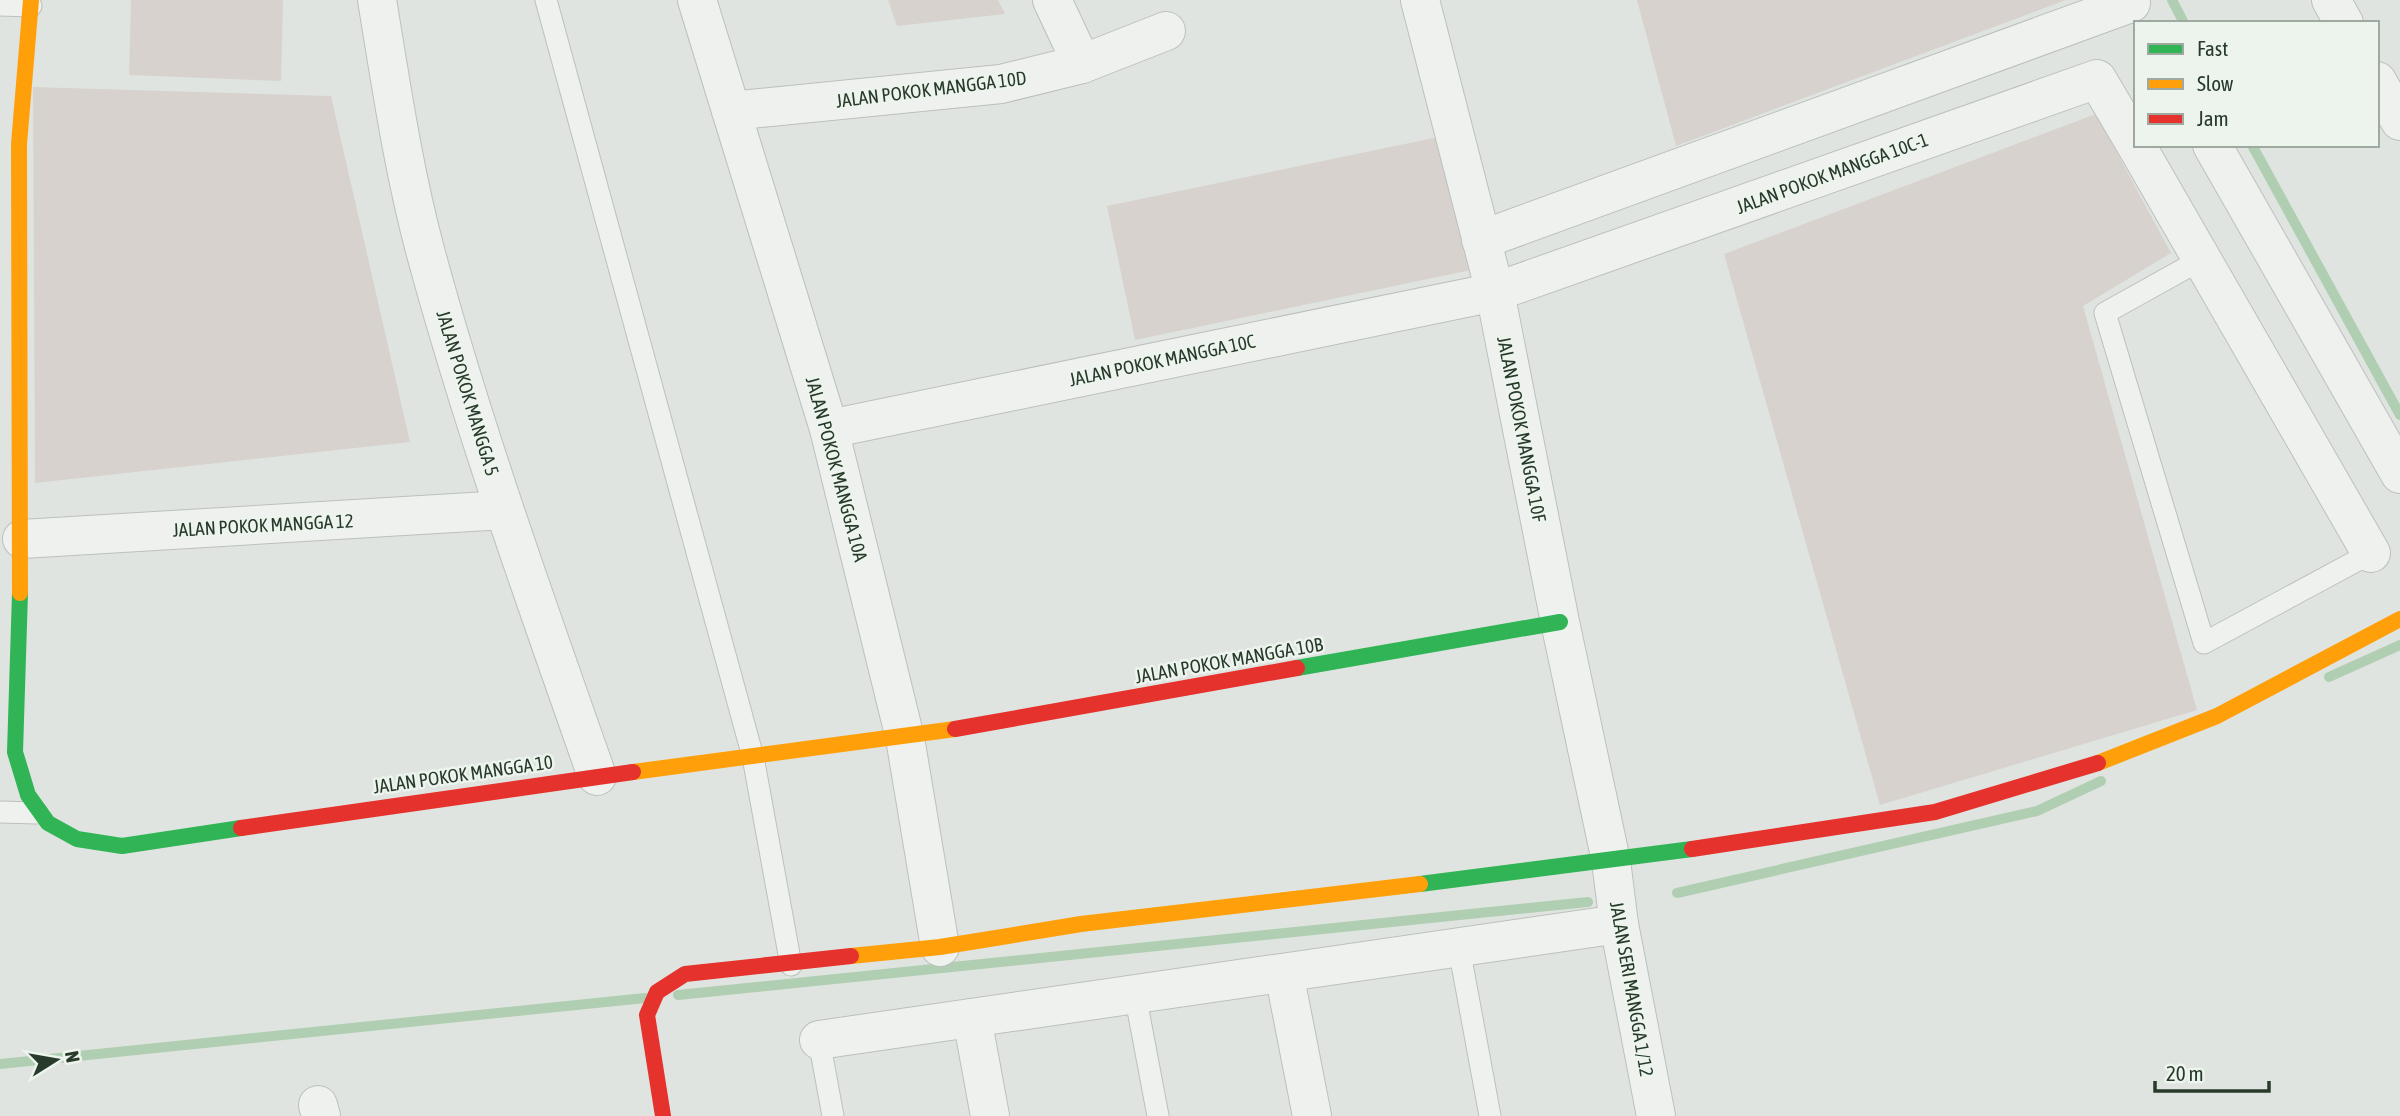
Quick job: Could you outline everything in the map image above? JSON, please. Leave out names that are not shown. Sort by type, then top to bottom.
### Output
[{"type":"street","name":"JALAN POKOK MANGGA 5","points":[[377,0],[398,128],[425,249],[504,510],[597,776]]},
{"type":"street","name":"JALAN POKOK MANGGA 10A","points":[[696,0],[829,429],[905,738],[940,947]]},
{"type":"street","points":[[1052,0],[1082,64]]},
{"type":"street","name":"JALAN POKOK MANGGA 10F","points":[[1420,0],[1496,292],[1560,622],[1611,861]]},
{"type":"street","points":[[2332,0],[2343,21]]},
{"type":"street","points":[[31,3],[10,144],[22,539],[15,752],[22,785],[37,813]]},
{"type":"street","points":[[1481,240],[2134,9]]},
{"type":"street","name":"JALAN POKOK MANGGA 10D","points":[[732,111],[1001,84],[1082,64],[1166,31]]},
{"type":"street","name":"JALAN POKOK MANGGA 10C-1","points":[[1496,292],[2097,79],[2134,142]]},
{"type":"street","points":[[2379,84],[2400,121]]},
{"type":"street","name":"JALAN POKOK MANGGA 10C-1","points":[[2137,147],[2371,553]]},
{"type":"street","points":[[2213,147],[2400,474]]},
{"type":"street","name":"JALAN POKOK MANGGA 10C","points":[[829,429],[1496,292]]},
{"type":"street","name":"JALAN POKOK MANGGA 12","points":[[22,539],[504,510]]},
{"type":"street","points":[[663,1116],[647,1022],[657,992],[685,974],[791,965],[940,947],[1081,924],[1611,861],[1935,812],[2086,768],[2217,716],[2400,619]]},
{"type":"street","name":"JALAN POKOK MANGGA 10B","points":[[905,738],[1560,622]]},
{"type":"street","name":"JALAN POKOK MANGGA 10","points":[[37,813],[58,831],[87,844],[122,846],[597,776],[905,738]]},
{"type":"street","name":"JALAN SERI MANGGA 1/12","points":[[1611,861],[1619,924],[1656,1116]]},
{"type":"street","points":[[819,1040],[1619,924]]},
{"type":"street","points":[[1284,973],[1312,1116]]},
{"type":"street","points":[[972,1018],[990,1116]]},
{"type":"lane","points":[[546,0],[753,757],[791,965]]},
{"type":"lane","points":[[0,5],[31,3]]},
{"type":"lane","points":[[2202,259],[2105,313],[2204,643],[2371,553]]},
{"type":"lane","points":[[0,812],[37,813]]},
{"type":"lane","points":[[1459,948],[1490,1116]]},
{"type":"lane","points":[[1135,995],[1158,1116]]},
{"type":"lane","points":[[819,1040],[833,1116]]},
{"type":"shaded area","points":[[131,0],[283,0],[281,81],[129,75]]},
{"type":"shaded area","points":[[888,0],[998,0],[1005,14],[897,26]]},
{"type":"shaded area","points":[[1637,0],[2066,0],[1676,146]]},
{"type":"shaded area","points":[[33,87],[331,96],[410,442],[35,483]]},
{"type":"shaded area","points":[[2096,114],[2171,253],[2083,306],[2197,710],[1880,805],[1724,254]]},
{"type":"shaded area","points":[[1443,136],[1471,270],[1135,340],[1107,206]]},
{"type":"waterway","points":[[2172,0],[2183,21]]},
{"type":"waterway","points":[[2253,147],[2400,415]]},
{"type":"waterway","points":[[2329,677],[2400,645]]},
{"type":"waterway","points":[[1677,893],[2037,811],[2101,781]]},
{"type":"waterway","points":[[678,995],[1588,902]]},
{"type":"waterway","points":[[0,1064],[645,998]]},
{"type":"traffic: fast","points":[[20,593],[15,752],[28,795],[48,823],[77,839],[122,846],[241,828]]},
{"type":"traffic: fast","points":[[1297,668],[1560,622]]},
{"type":"traffic: fast","points":[[1420,884],[1692,849]]},
{"type":"traffic: slow","points":[[20,593],[19,144],[31,0]]},
{"type":"traffic: slow","points":[[2098,763],[2217,716],[2400,619]]},
{"type":"traffic: slow","points":[[633,772],[955,729]]},
{"type":"traffic: slow","points":[[851,956],[940,947],[1081,924],[1420,884]]},
{"type":"traffic: jam","points":[[955,729],[1297,668]]},
{"type":"traffic: jam","points":[[1692,849],[1935,812],[2098,763]]},
{"type":"traffic: jam","points":[[241,828],[633,772]]},
{"type":"traffic: jam","points":[[663,1116],[647,1015],[657,992],[685,974],[851,956]]}]
